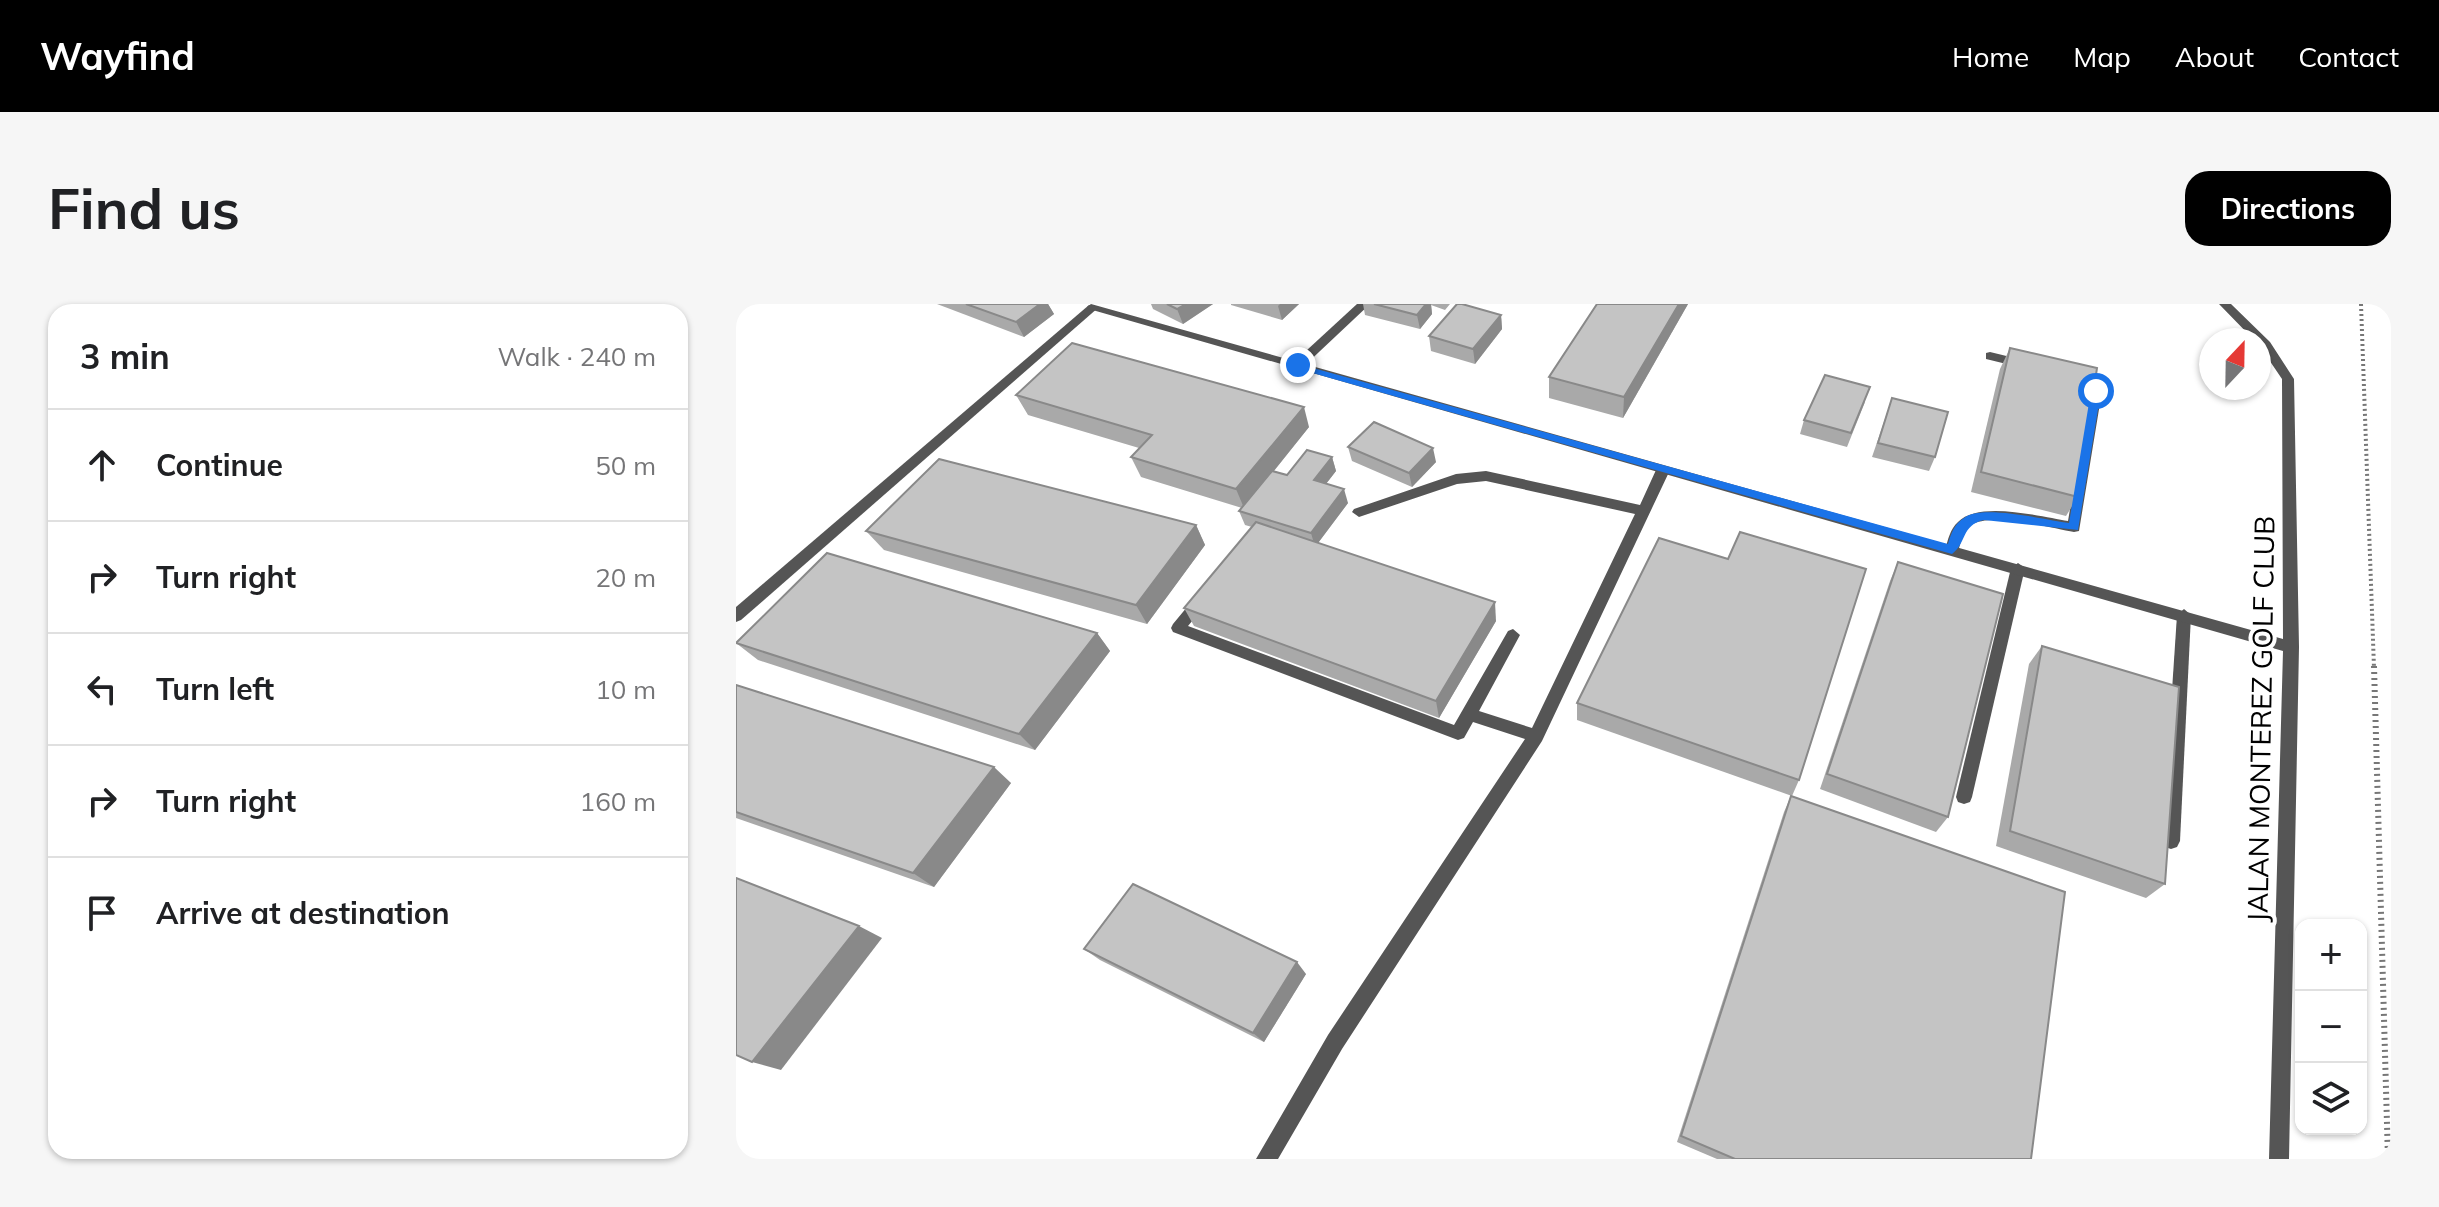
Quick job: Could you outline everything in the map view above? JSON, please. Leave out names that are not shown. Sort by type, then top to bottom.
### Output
[{"type":"street","points":[[1298,365],[1364,304]]},
{"type":"street","name":"JALAN MONTEREZ GOLF CLUB","points":[[2225,304],[2266,345],[2288,379],[2291,647],[2279,1159]]},
{"type":"street","points":[[736,616],[1094,305],[2291,647]]},
{"type":"street","points":[[1990,356],[2032,366]]},
{"type":"street","points":[[1952,550],[1958,530],[1969,519],[1984,516],[2074,527],[2096,391],[2089,379],[2061,372]]},
{"type":"street","points":[[1266,1159],[1335,1042],[1536,736],[1663,470]]},
{"type":"street","points":[[1359,512],[1456,479],[1486,476],[1645,511]]},
{"type":"street","points":[[1964,797],[2018,568]]},
{"type":"street","points":[[1216,582],[1178,628],[1458,733],[1513,635]]},
{"type":"street","points":[[2171,841],[2184,615]]},
{"type":"street","points":[[1469,714],[1536,736]]},
{"type":"path","points":[[2361,304],[2369,471],[2388,1159]]},
{"type":"building","points":[[966,304],[1040,304],[1016,322]]},
{"type":"building","points":[[1167,304],[1186,304],[1177,309]]},
{"type":"building","points":[[1374,304],[1426,304],[1417,315]]},
{"type":"building","points":[[1457,304],[1501,315],[1473,349],[1429,336]]},
{"type":"building","points":[[1597,304],[1679,304],[1624,397],[1549,377]]},
{"type":"building","points":[[1072,343],[1304,407],[1236,489],[1131,457],[1152,435],[1016,395]]},
{"type":"building","points":[[2010,348],[2097,368],[2078,497],[1981,472]]},
{"type":"building","points":[[1825,375],[1870,387],[1851,433],[1804,420]]},
{"type":"building","points":[[1892,398],[1948,412],[1935,457],[1878,443]]},
{"type":"building","points":[[1374,422],[1433,448],[1409,473],[1348,447]]},
{"type":"building","points":[[1307,450],[1332,457],[1314,480],[1344,489],[1311,533],[1239,511],[1272,471],[1287,475]]},
{"type":"building","points":[[939,459],[1196,525],[1136,605],[866,531]]},
{"type":"building","points":[[1256,522],[1495,602],[1436,701],[1184,608]]},
{"type":"building","points":[[1740,532],[1866,569],[1799,780],[1577,703],[1659,538],[1728,559]]},
{"type":"building","points":[[827,553],[1097,633],[1019,734],[736,643]]},
{"type":"building","points":[[1898,562],[2003,594],[1948,817],[1827,774]]},
{"type":"building","points":[[2042,646],[2179,687],[2165,884],[2010,831]]},
{"type":"building","points":[[736,685],[994,767],[913,873],[736,812]]},
{"type":"building","points":[[1791,796],[2065,892],[2031,1159],[1735,1159],[1681,1136]]},
{"type":"building","points":[[736,878],[859,926],[752,1062],[736,1055]]},
{"type":"building","points":[[1133,884],[1297,962],[1253,1033],[1084,949]]},
{"type":"route","points":[[1298,365],[1952,550],[1958,530],[1969,519],[1984,516],[2074,527],[2096,391]]}]
